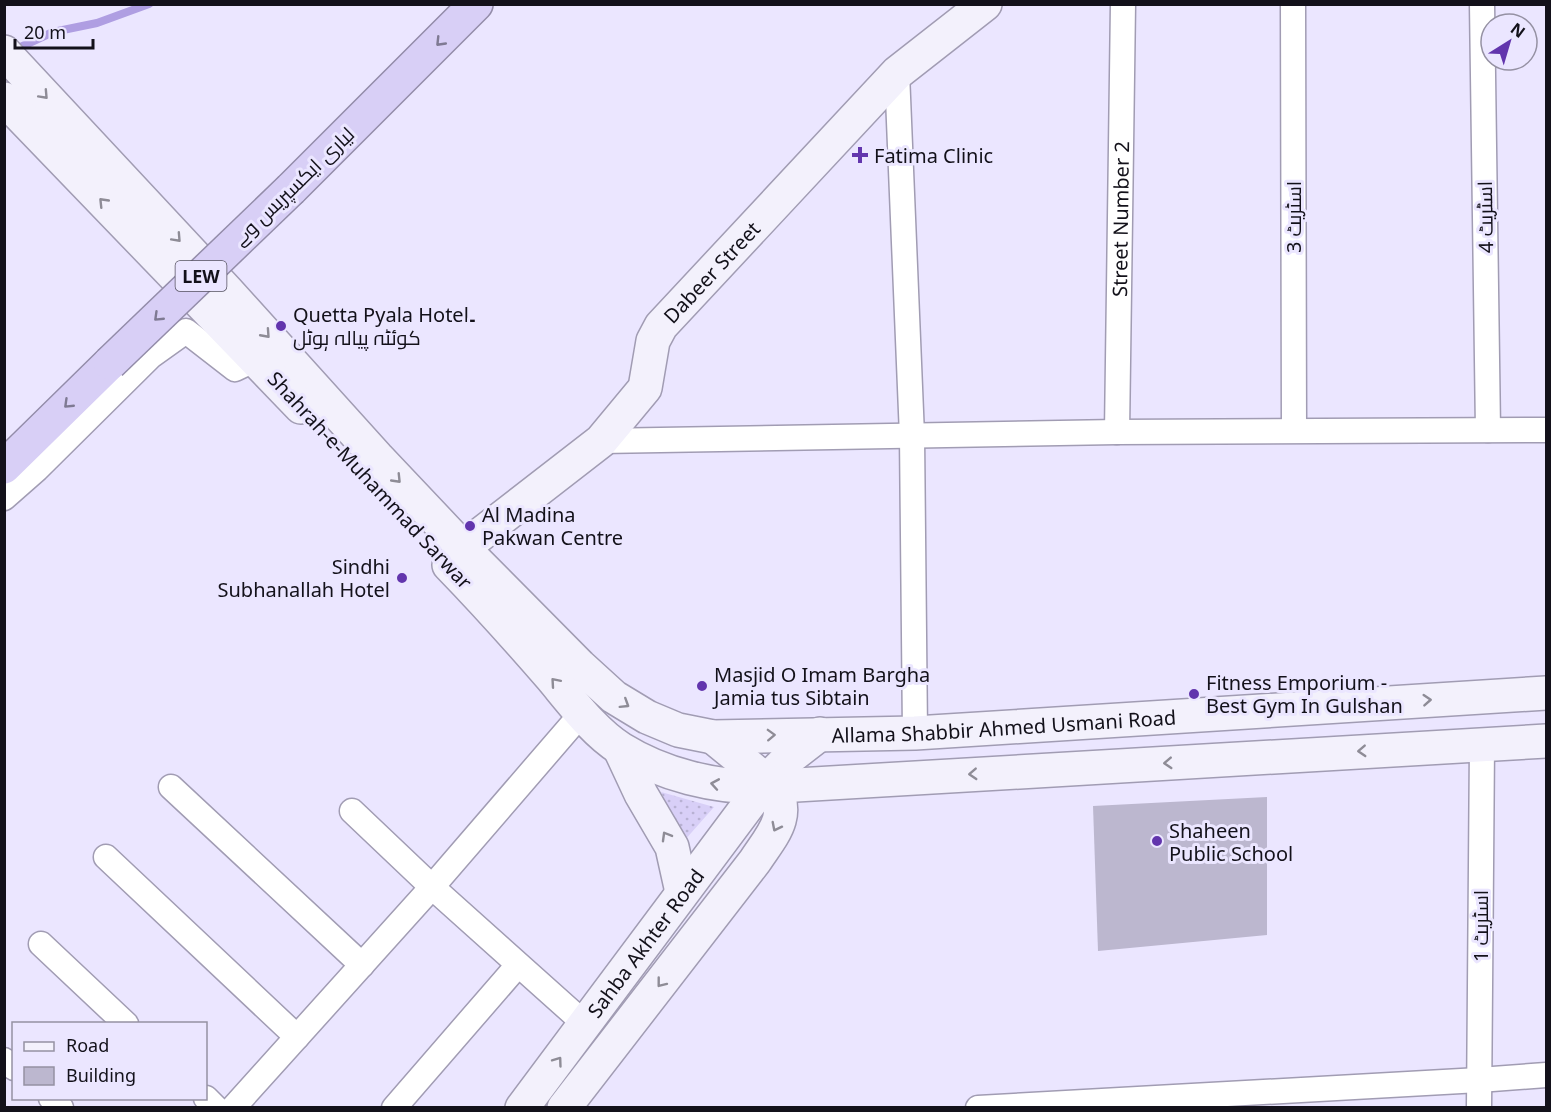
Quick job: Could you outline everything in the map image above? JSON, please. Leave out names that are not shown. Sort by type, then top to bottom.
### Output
[{"type":"highway","name":"لیاری ایکسپریس وے","points":[[4,467],[307,173],[476,4]]},
{"type":"main road","name":"Dabeer Street","points":[[463,548],[601,441],[645,388],[653,342],[661,326],[897,73],[985,4]]},
{"type":"main road","name":"Shahrah-e-Muhammad Sarwar","points":[[4,52],[214,298],[256,359],[459,575],[582,713],[620,749],[646,762],[708,783],[737,787],[767,784]]},
{"type":"main road","name":"Shahrah-e-Muhammad Sarwar","points":[[4,99],[214,298],[376,457],[580,666],[614,697],[647,717],[678,730],[713,737]]},
{"type":"main road","name":"Allama Shabbir Ahmed Usmani Road","points":[[713,737],[915,733],[1546,693]]},
{"type":"main road","name":"Sahba Akhter Road","points":[[530,1097],[682,892],[767,784],[789,758],[820,734]]},
{"type":"main road","points":[[713,737],[767,784],[1546,741]]},
{"type":"main road","points":[[620,749],[641,794],[672,848],[682,892]]},
{"type":"main road","name":"Sahba Akhter Road","points":[[567,1107],[760,853],[778,825],[782,815],[782,806],[778,795],[767,784]]},
{"type":"street","name":"Street Number 2","points":[[1117,432],[1123,4]]},
{"type":"street","name":"اسٹریٹ 3","points":[[1293,4],[1294,430]]},
{"type":"street","name":"اسٹریٹ 4","points":[[1482,4],[1488,430]]},
{"type":"street","points":[[897,73],[912,436],[915,733]]},
{"type":"street","points":[[4,498],[37,469],[151,356],[186,331],[235,369],[256,359]]},
{"type":"street","points":[[601,441],[1117,432],[1546,430]]},
{"type":"street","points":[[233,1107],[432,887],[582,713]]},
{"type":"street","name":"اسٹریٹ 1","points":[[1479,1107],[1482,744]]},
{"type":"street","points":[[171,787],[362,965]]},
{"type":"street","points":[[352,810],[432,887],[585,1024]]},
{"type":"street","points":[[106,857],[297,1036]]},
{"type":"street","points":[[41,944],[125,1022]]},
{"type":"street","points":[[394,1107],[518,965]]},
{"type":"street","points":[[978,1107],[1546,1075]]},
{"type":"street","points":[[530,1097],[567,1107]]},
{"type":"shaded area","points":[[661,792],[714,807],[684,841]]},
{"type":"building","name":"Shaheen Public School","points":[[1267,797],[1267,935],[1098,951],[1093,806]]},
{"type":"waterway","points":[[12,51],[53,32],[97,23],[149,4]]},
{"type":"place","name":"Fatima Clinic","points":[[860,155]]},
{"type":"place","name":"Quetta Pyala Hotel۔ کوئٹہ پیالہ ہوٹل","points":[[281,326]]},
{"type":"place","name":"Al Madina Pakwan Centre","points":[[470,526]]},
{"type":"place","name":"Sindhi Subhanallah Hotel","points":[[402,578]]},
{"type":"place","name":"Masjid O Imam Bargha Jamia tus Sibtain","points":[[702,686]]},
{"type":"place","name":"Fitness Emporium - Best Gym In Gulshan","points":[[1194,694]]},
{"type":"place","name":"Shaheen Public School","points":[[1157,841]]}]
